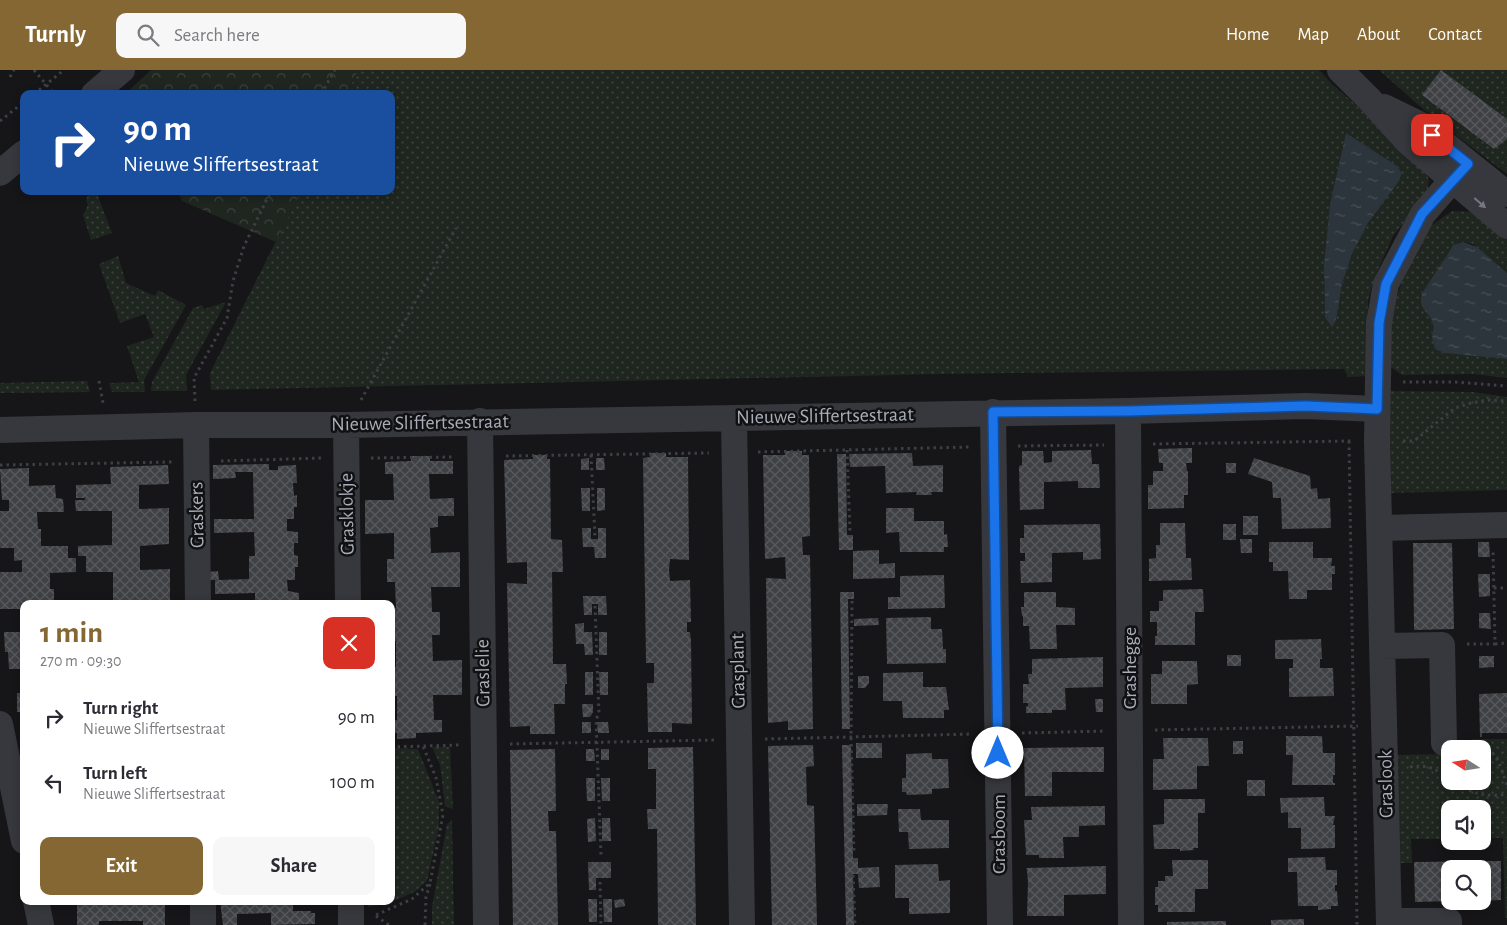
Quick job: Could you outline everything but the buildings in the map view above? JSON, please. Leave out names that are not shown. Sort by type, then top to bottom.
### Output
[{"type":"street","points":[[99,90],[122,70]]},
{"type":"street","points":[[1340,70],[1370,100],[1420,126],[1507,226]]},
{"type":"street","points":[[0,173],[20,156]]},
{"type":"street","points":[[1461,171],[1507,194]]},
{"type":"street","points":[[1365,408],[1378,382],[1379,323],[1386,284],[1422,214],[1461,171]]},
{"type":"street","name":"Nieuwe Sliffertsestraat","points":[[0,430],[196,425],[346,425],[480,421],[1128,411],[1306,406],[1365,408]]},
{"type":"street","name":"Graslook","points":[[1365,408],[1377,441],[1389,923],[1449,920],[1449,925]]},
{"type":"street","name":"Grashegge","points":[[1128,411],[1132,925]]},
{"type":"street","name":"Grasboom","points":[[993,412],[1000,925]]},
{"type":"street","name":"Grasplant","points":[[734,418],[742,925]]},
{"type":"street","name":"Graslelie","points":[[480,421],[486,925]]},
{"type":"street","name":"Graskers","points":[[196,425],[198,600]]},
{"type":"street","name":"Grasklokje","points":[[346,425],[348,600]]},
{"type":"street","points":[[1379,528],[1500,525]]},
{"type":"street","points":[[1382,646],[1442,645],[1444,740]]},
{"type":"street","points":[[0,724],[20,822]]},
{"type":"street","points":[[37,905],[41,925]]},
{"type":"street","points":[[203,905],[203,925]]},
{"type":"street","points":[[351,905],[351,925]]},
{"type":"path","points":[[10,77],[14,70]]},
{"type":"path","points":[[34,70],[51,90]]},
{"type":"path","points":[[39,90],[64,70]]},
{"type":"path","points":[[323,90],[334,70]]},
{"type":"path","points":[[0,121],[20,105]]},
{"type":"path","points":[[196,425],[194,378],[227,318],[233,281],[244,246],[269,195]]},
{"type":"path","points":[[360,400],[456,228]]},
{"type":"path","points":[[1378,382],[1454,382],[1507,386]]},
{"type":"path","points":[[0,465],[994,446],[1414,441],[1455,408],[1489,400],[1507,401]]},
{"type":"path","points":[[1357,925],[1349,442],[1365,408]]},
{"type":"path","points":[[847,450],[850,533]]},
{"type":"path","points":[[591,455],[595,537]]},
{"type":"path","points":[[1495,644],[1494,588],[1500,525]]},
{"type":"path","points":[[1494,588],[1507,588]]},
{"type":"path","points":[[852,601],[851,737],[854,854]]},
{"type":"path","points":[[595,606],[599,714],[596,719],[601,856]]},
{"type":"path","points":[[1442,645],[1507,644]]},
{"type":"path","points":[[395,747],[1384,726]]},
{"type":"path","points":[[423,746],[436,778],[443,815],[426,897],[425,925]]},
{"type":"path","points":[[1491,750],[1496,756],[1507,785]]},
{"type":"path","points":[[1385,777],[1406,768],[1420,766],[1431,767],[1441,772]]},
{"type":"path","points":[[1465,790],[1480,795],[1496,796],[1507,794]]},
{"type":"path","points":[[853,875],[855,925]]},
{"type":"path","points":[[600,882],[601,925]]},
{"type":"path","points":[[376,916],[412,899],[430,883]]},
{"type":"green space","points":[[151,70],[358,70],[349,90],[129,90]]},
{"type":"green space","points":[[358,70],[1319,70],[1332,84],[1421,162],[1429,180],[1427,194],[1393,236],[1375,277],[1368,301],[1368,376],[1348,377],[1344,369],[939,374],[211,390],[210,373],[299,195],[395,195],[395,90],[349,90]],"holes":[[[1346,133],[1402,173],[1399,181],[1382,202],[1355,247],[1346,271],[1337,307],[1336,320],[1325,317],[1324,264],[1330,204]]]},
{"type":"green space","points":[[1379,70],[1507,70],[1507,174],[1432,117]]},
{"type":"green space","points":[[88,195],[98,195],[112,233],[91,240],[83,215],[88,205],[86,200]]},
{"type":"green space","points":[[180,195],[299,195],[276,242],[182,201]]},
{"type":"green space","points":[[1452,211],[1474,212],[1507,235],[1507,273],[1473,244],[1458,243],[1451,249],[1422,293],[1421,299],[1422,308],[1429,316],[1433,325],[1432,335],[1435,349],[1444,353],[1507,359],[1507,378],[1473,374],[1402,375],[1389,366],[1390,329],[1394,306],[1403,278],[1429,227]]},
{"type":"green space","points":[[118,256],[126,283],[155,296],[158,290],[186,305],[144,380],[145,392],[112,392],[109,383],[139,382],[127,346],[154,337],[145,314],[120,323],[99,264]]},
{"type":"green space","points":[[226,302],[186,375],[187,391],[151,391],[152,382],[193,308],[202,305],[204,309]]},
{"type":"green space","points":[[87,381],[90,392],[0,393],[0,383]]},
{"type":"green space","points":[[1385,391],[1473,392],[1507,397],[1507,490],[1388,493]]},
{"type":"green space","points":[[1507,739],[1507,918],[1505,918],[1503,838],[1491,838],[1491,800],[1441,800],[1441,839],[1411,839],[1412,863],[1395,863],[1393,755],[1441,754],[1441,790],[1491,790],[1491,740],[1472,740]]},
{"type":"green space","points":[[432,747],[450,747],[453,809],[445,806],[440,765]]},
{"type":"green space","points":[[395,748],[418,749],[439,802],[439,826],[427,881],[416,891],[395,901]]},
{"type":"green space","points":[[452,820],[454,925],[432,925],[432,907],[447,824]]},
{"type":"water","points":[[1346,133],[1397,166],[1402,173],[1399,181],[1368,223],[1352,254],[1342,284],[1336,320],[1332,327],[1325,317],[1324,264],[1330,204]]},
{"type":"water","points":[[1463,242],[1477,247],[1507,273],[1507,359],[1444,353],[1435,349],[1432,337],[1433,326],[1421,304],[1422,293],[1453,245]]},
{"type":"route","points":[[998,753],[993,412],[1128,411],[1306,406],[1377,409],[1379,323],[1386,284],[1422,214],[1468,164],[1432,135]]}]
